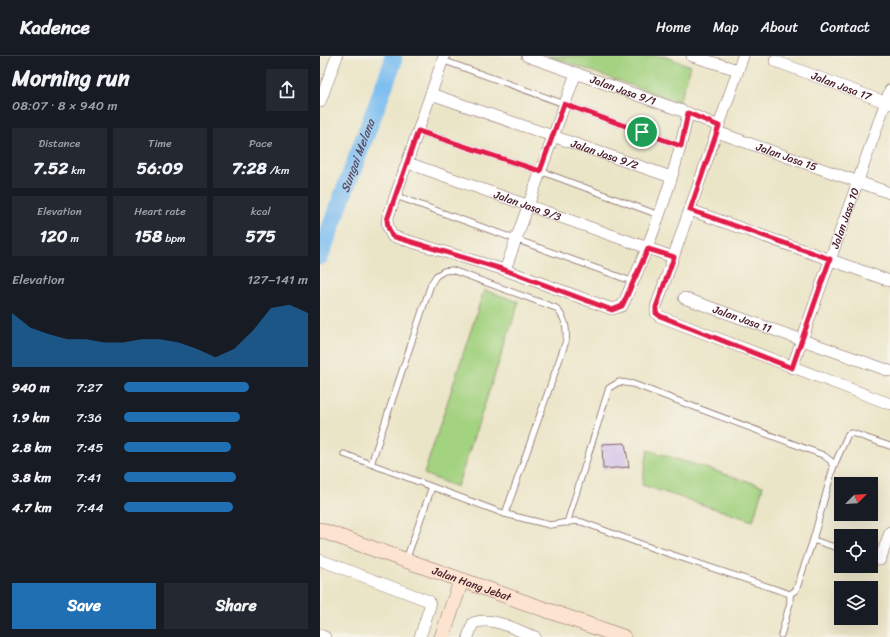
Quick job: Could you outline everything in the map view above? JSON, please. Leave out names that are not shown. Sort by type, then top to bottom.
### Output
[{"type":"street","points":[[320,102],[336,56]]},
{"type":"street","name":"Jalan Jasa 9/1","points":[[527,56],[688,113],[718,129]]},
{"type":"street","points":[[692,56],[738,70]]},
{"type":"street","points":[[743,56],[656,307],[656,313],[660,316],[792,368],[890,404]]},
{"type":"street","points":[[443,58],[408,163],[387,220],[392,236],[505,270],[612,310],[622,306],[648,249],[681,146],[688,113]]},
{"type":"street","name":"Jalan Jasa 17","points":[[775,61],[888,103]]},
{"type":"street","points":[[505,270],[552,136],[576,73]]},
{"type":"street","name":"Jalan Jasa 10","points":[[792,368],[857,182],[888,103],[890,90]]},
{"type":"street","name":"Jalan Jasa 9/2","points":[[431,94],[671,177]]},
{"type":"street","name":"Jalan Jasa 15","points":[[718,129],[890,193]]},
{"type":"street","name":"Jalan Jasa 9/3","points":[[408,163],[674,257]]},
{"type":"street","points":[[690,210],[890,281]]},
{"type":"street","name":"Jalan Jasa 11","points":[[684,298],[890,371]]},
{"type":"street","name":"Jalan Hang Jebat","points":[[320,530],[623,637]]},
{"type":"street","points":[[878,555],[890,532]]},
{"type":"street","points":[[320,560],[429,601],[430,606],[420,637]]},
{"type":"street","points":[[442,637],[461,581]]},
{"type":"street","points":[[468,637],[473,623],[483,620],[492,620],[518,634],[535,637]]},
{"type":"street","points":[[320,635],[325,637]]},
{"type":"lane","points":[[443,58],[681,146]]},
{"type":"lane","points":[[418,131],[540,171],[659,215]]},
{"type":"lane","points":[[396,196],[634,282]]},
{"type":"lane","points":[[371,464],[431,284],[436,276],[444,271],[452,270],[556,308],[567,326],[566,341],[505,514]]},
{"type":"lane","points":[[567,523],[609,388],[619,382],[633,384],[823,455],[831,461],[833,468]]},
{"type":"lane","points":[[790,594],[796,590],[813,540],[833,468],[850,433],[890,446]]},
{"type":"lane","points":[[344,454],[505,514],[550,525],[582,522],[649,547],[790,594]]},
{"type":"lane","points":[[406,561],[432,487]]},
{"type":"lane","points":[[813,540],[834,547]]},
{"type":"lane","points":[[781,635],[790,602],[790,594]]},
{"type":"green space","points":[[548,56],[663,56],[691,66],[679,102]]},
{"type":"green space","points":[[484,290],[519,302],[457,487],[424,474]]},
{"type":"green space","points":[[648,450],[763,486],[753,521],[642,485]]},
{"type":"building","points":[[625,443],[629,467],[603,469],[602,444]]},
{"type":"waterway","name":"Sungai Melana","points":[[320,256],[393,62],[393,56]]},
{"type":"route","points":[[564,104],[642,132],[681,146],[688,113],[719,126],[690,210],[830,259],[792,368],[660,316],[656,313],[656,307],[674,257],[648,249],[622,306],[612,310],[505,270],[392,236],[388,227],[387,220],[418,131],[540,171],[564,104]]}]
